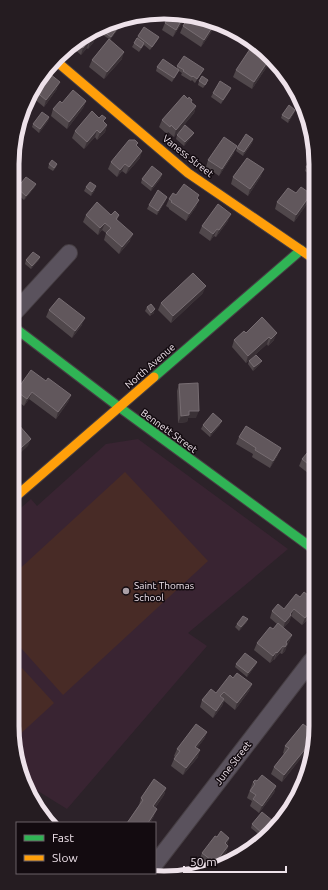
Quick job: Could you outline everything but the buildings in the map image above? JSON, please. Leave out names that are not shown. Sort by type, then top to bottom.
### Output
[{"type":"street","name":"Vaness Street","points":[[59,63],[188,172],[309,256]]},
{"type":"street","name":"North Avenue","points":[[19,494],[301,250]]},
{"type":"street","points":[[19,308],[69,253]]},
{"type":"street","name":"Bennett Street","points":[[19,330],[119,407],[309,546]]},
{"type":"street","name":"June Street","points":[[156,863],[309,664]]},
{"type":"shaded area","name":"Saint Thomas School","points":[[138,439],[288,549],[188,633],[207,646],[67,809],[33,788],[24,764],[20,745],[19,510],[31,499],[37,506],[106,444]]},
{"type":"shaded area","points":[[125,472],[208,561],[63,695],[19,646],[19,569]]},
{"type":"shaded area","points":[[22,668],[54,703],[19,735],[19,735],[19,670]]},
{"type":"traffic: fast","points":[[154,377],[301,250]]},
{"type":"traffic: fast","points":[[19,331],[119,407],[309,546]]},
{"type":"traffic: slow","points":[[59,63],[188,173],[309,256]]},
{"type":"traffic: slow","points":[[19,494],[154,377]]},
{"type":"place","name":"Saint Thomas School","points":[[126,591]]}]
